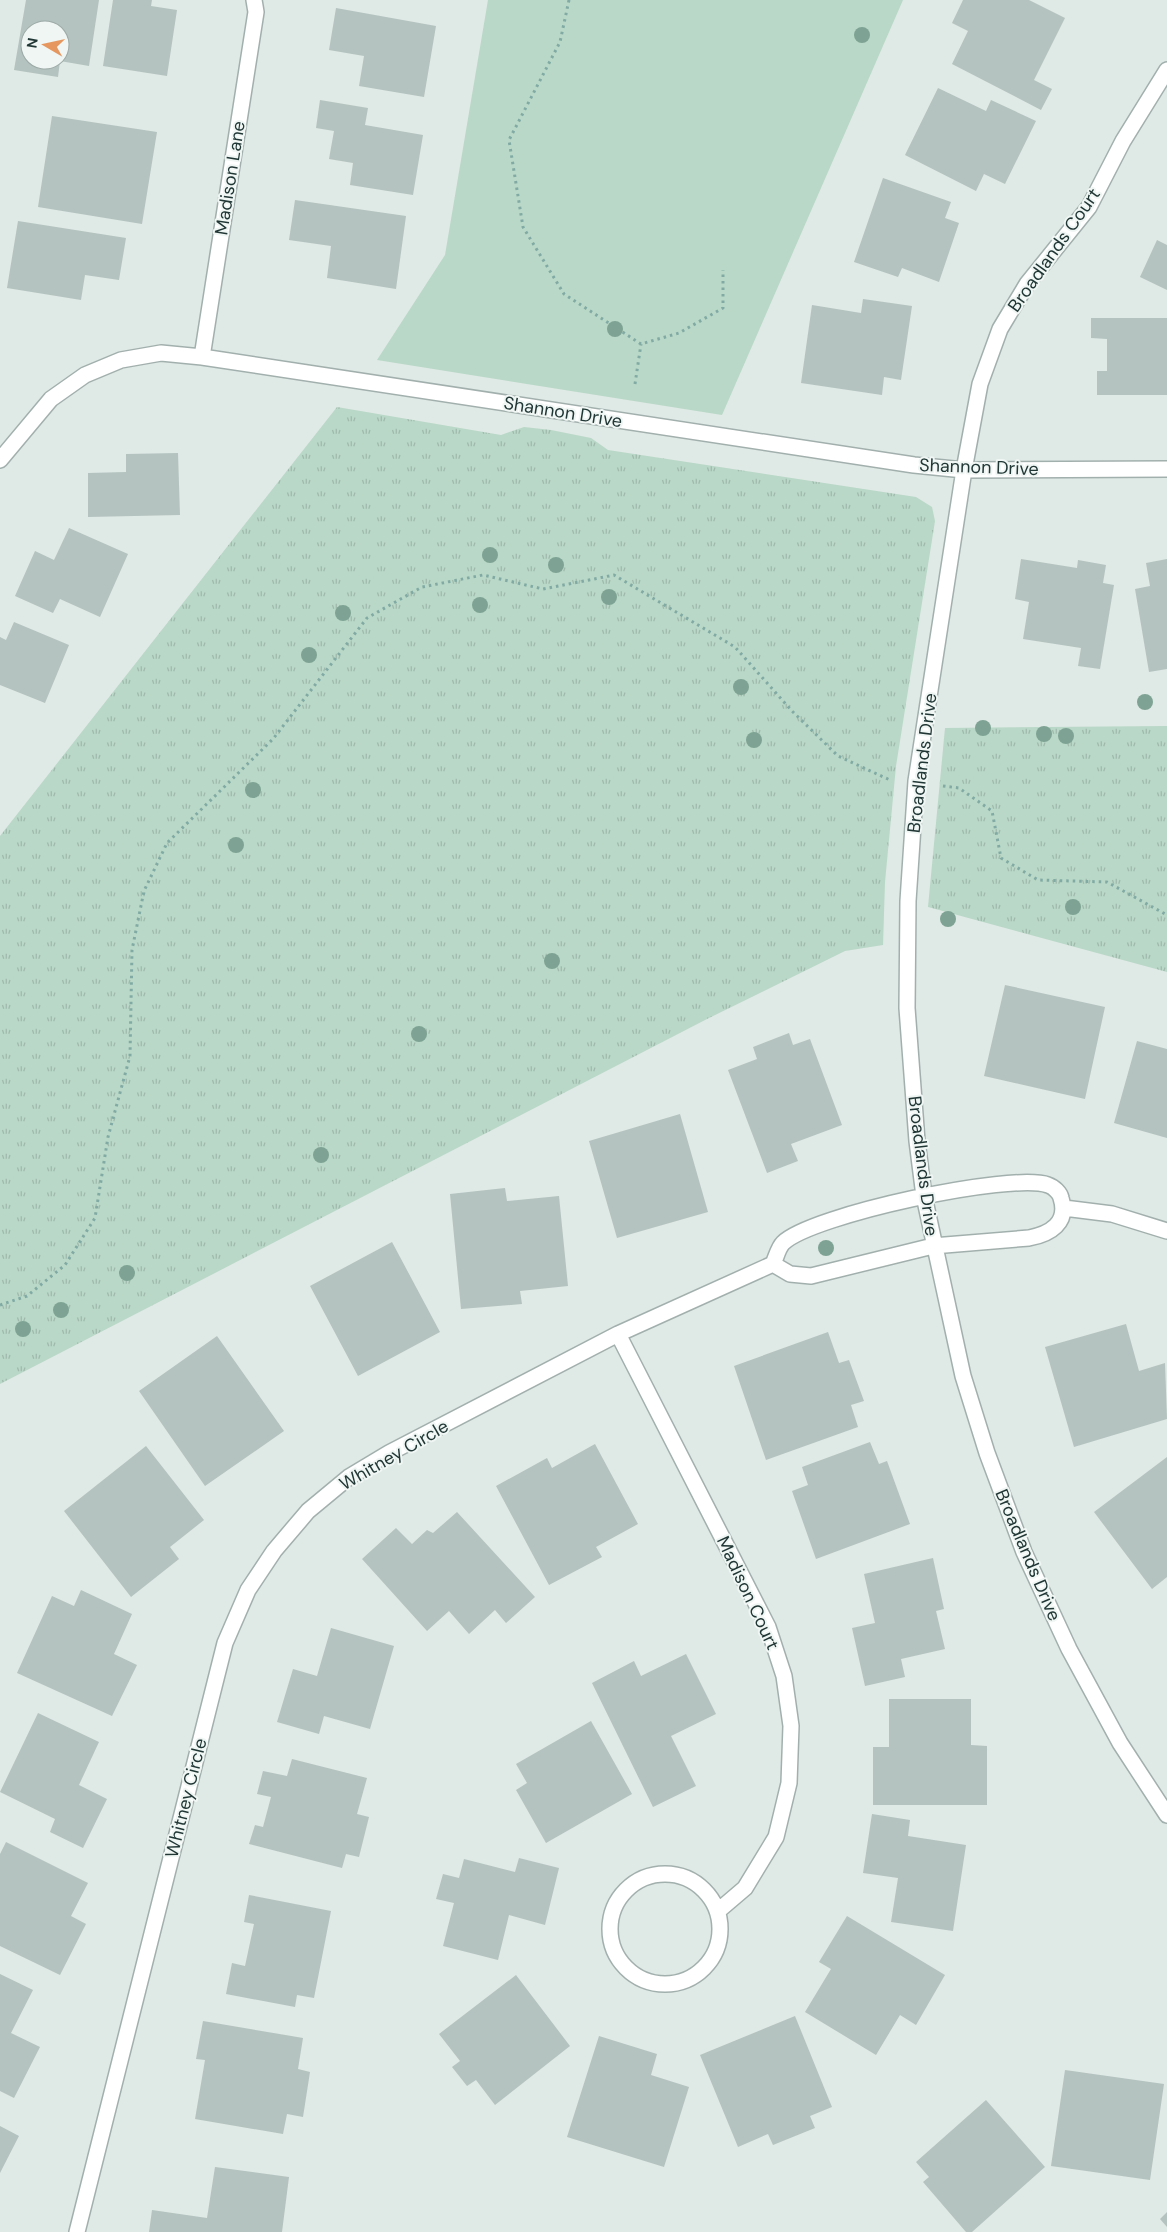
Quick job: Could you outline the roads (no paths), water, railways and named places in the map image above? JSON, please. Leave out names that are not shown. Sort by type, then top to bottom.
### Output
[{"type":"street","name":"Madison Lane","points":[[202,357],[256,12],[254,0]]},
{"type":"street","name":"Broadlands Court","points":[[964,470],[980,384],[1000,329],[1026,284],[1089,207],[1123,141],[1167,70]]},
{"type":"street","name":"Shannon Drive","points":[[1,457],[51,399],[85,375],[121,360],[161,353],[202,357],[914,466],[964,470],[1167,469]]},
{"type":"street","name":"Broadlands Drive","points":[[964,470],[916,781],[908,901],[908,1008],[917,1141],[924,1196],[963,1376],[987,1453],[1024,1552],[1073,1658],[1120,1743],[1167,1815]]},
{"type":"street","points":[[1035,1183],[1049,1186],[1060,1194],[1064,1208],[1064,1214],[1056,1227],[1044,1235],[1001,1242],[934,1246],[811,1276],[790,1274],[773,1264],[782,1244],[800,1232],[844,1215],[924,1196],[998,1185],[1035,1183]]},
{"type":"street","points":[[1064,1208],[1112,1214],[1167,1231]]},
{"type":"street","name":"Whitney Circle","points":[[78,2232],[225,1643],[248,1590],[274,1551],[308,1511],[349,1477],[388,1453],[618,1334],[773,1264]]},
{"type":"street","name":"Madison Court","points":[[618,1334],[768,1627],[784,1676],[791,1726],[789,1783],[776,1837],[744,1888],[718,1911]]},
{"type":"street","points":[[664,1873],[682,1875],[697,1883],[710,1895],[718,1911],[721,1930],[717,1949],[708,1965],[693,1977],[675,1984],[656,1984],[638,1978],[623,1966],[614,1950],[609,1932],[611,1914],[619,1898],[631,1885],[646,1876],[664,1873]]}]
